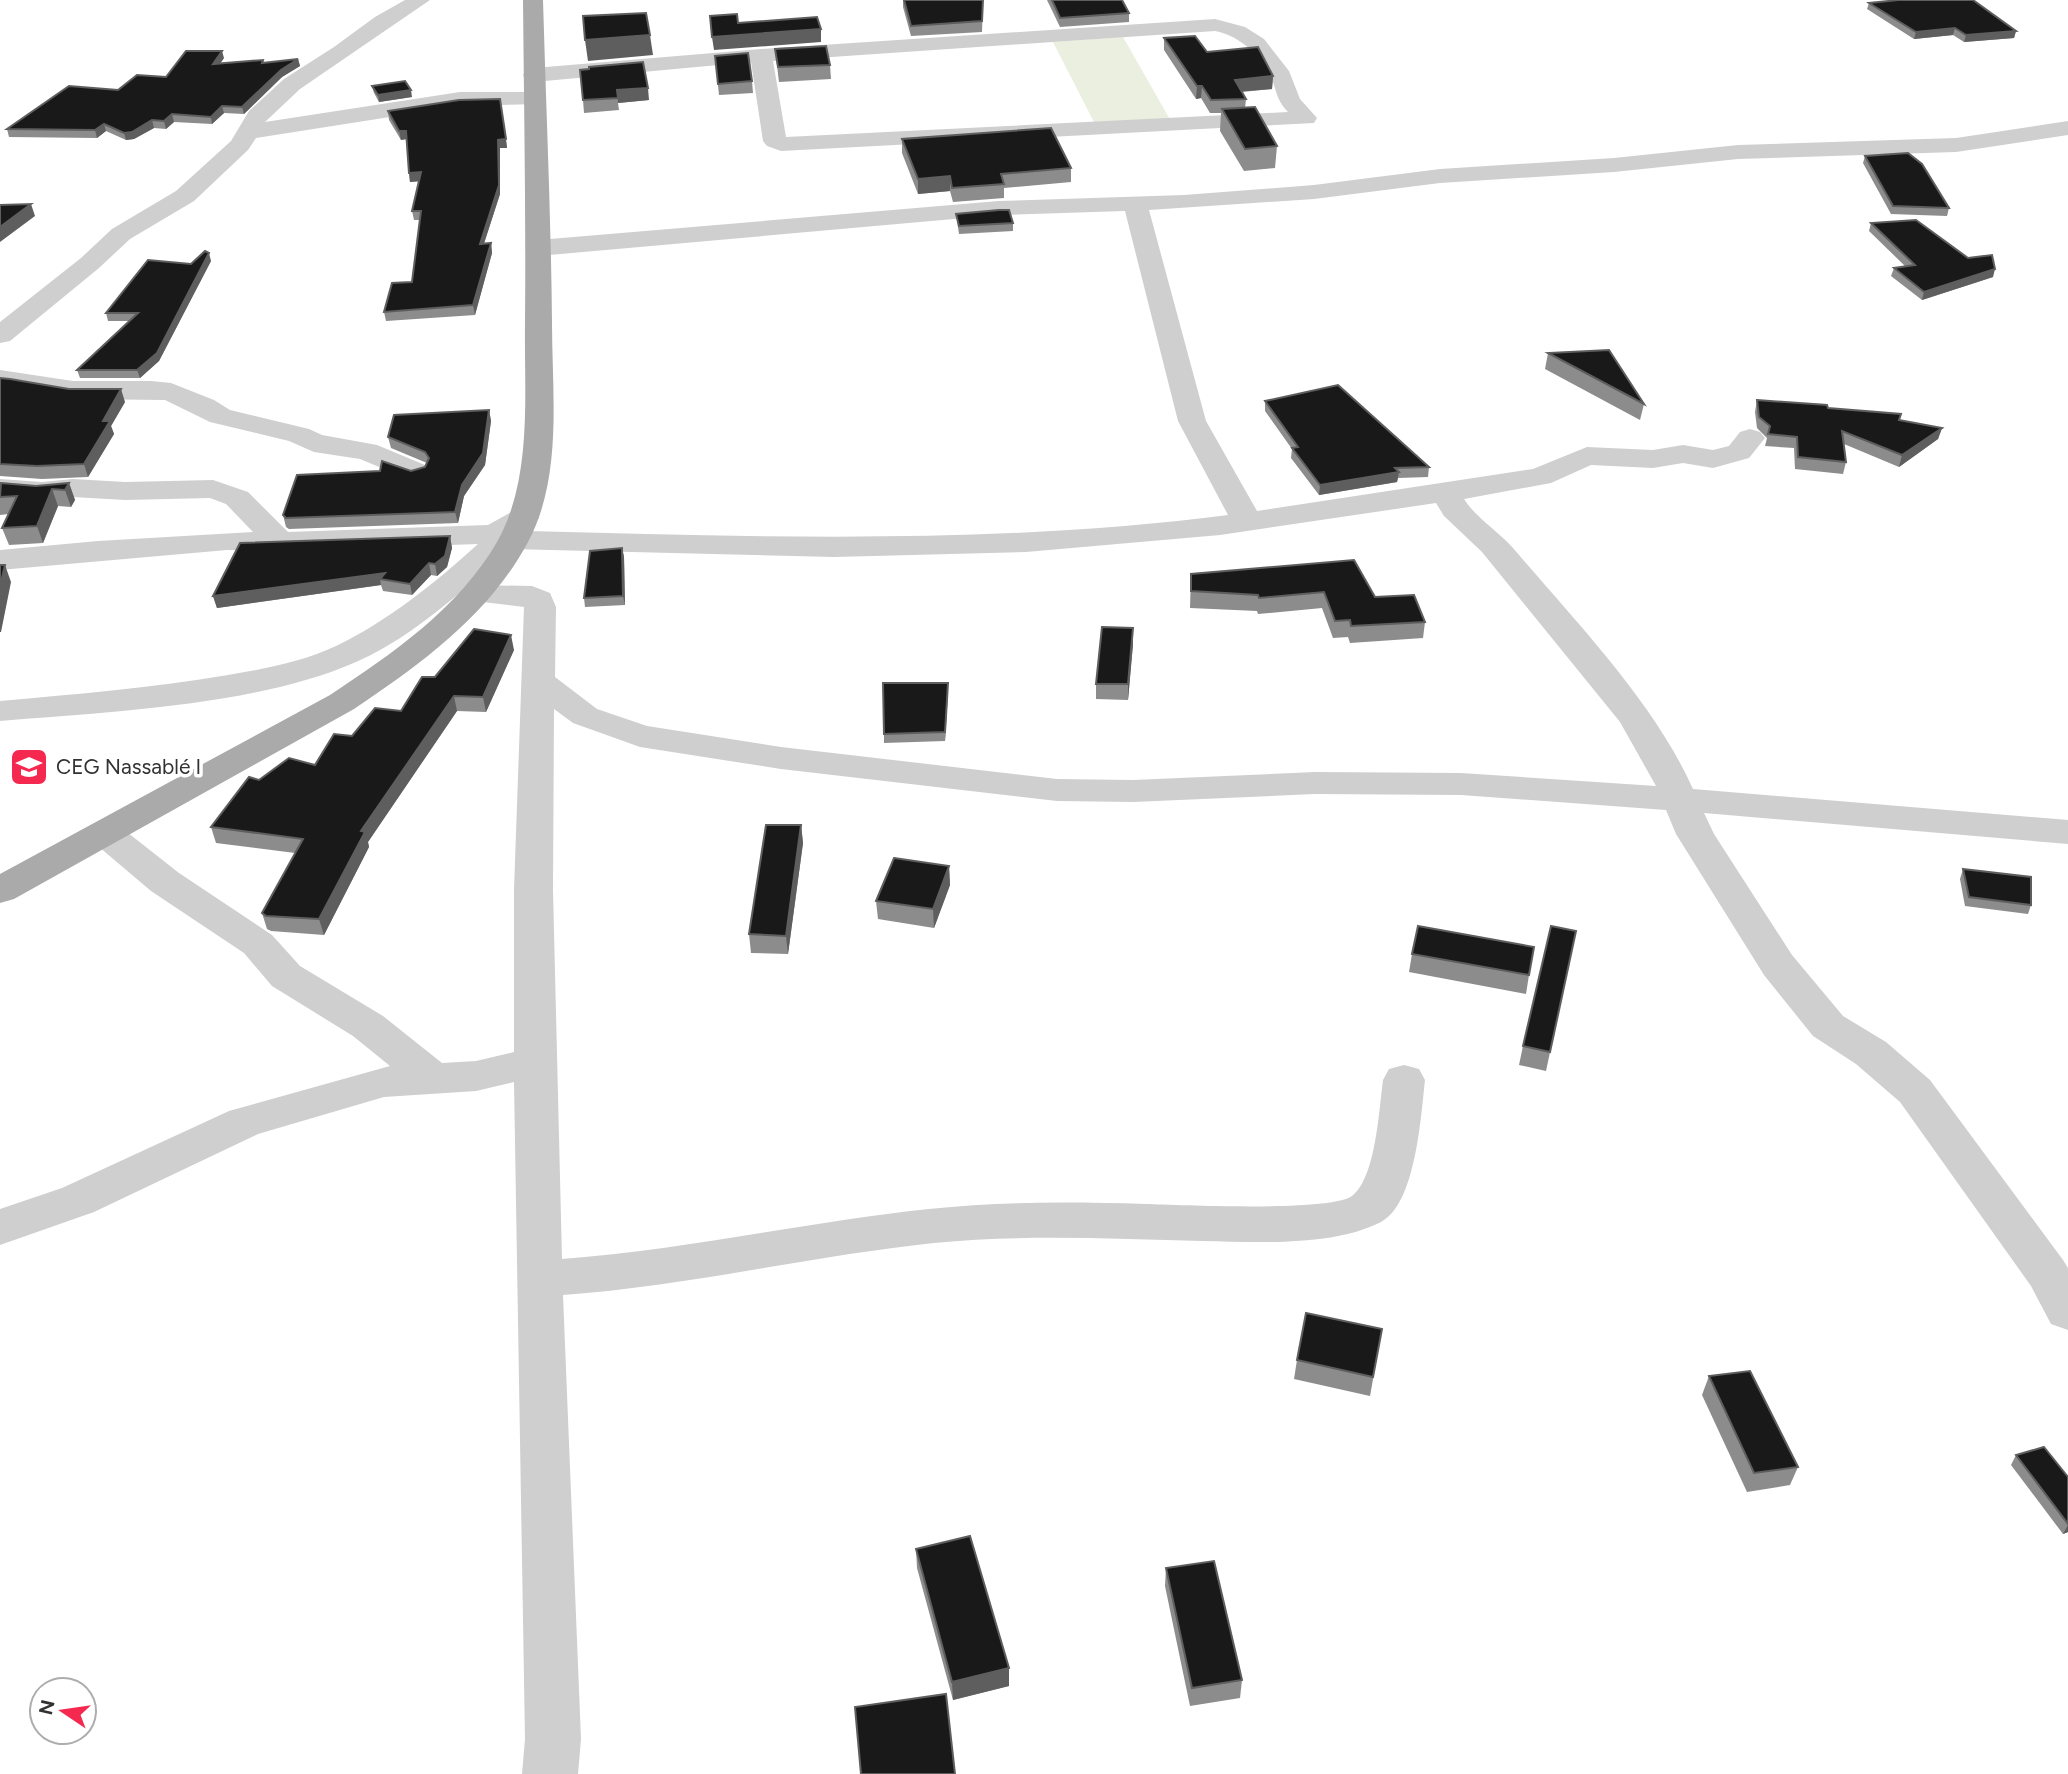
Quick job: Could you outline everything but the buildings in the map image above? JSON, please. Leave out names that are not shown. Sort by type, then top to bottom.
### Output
[{"type":"main road","points":[[0,890],[342,702],[396,667],[477,593],[519,529],[533,487],[538,384],[533,0]]},
{"type":"street","points":[[33,382],[24,374],[5,331],[90,263],[121,234],[185,196],[240,145],[257,116],[292,84],[342,52],[382,21],[420,0]]},
{"type":"street","points":[[247,132],[761,55],[1161,27],[1228,26],[1239,29],[1254,39],[1286,85],[1287,98],[1306,118],[781,144],[775,141],[761,55]]},
{"type":"street","points":[[538,248],[999,208],[1184,202],[1314,192],[1440,176],[1615,165],[1738,152],[1956,145],[2068,128]]},
{"type":"street","points":[[1135,203],[1192,421],[1247,521]]},
{"type":"street","points":[[0,378],[73,390],[151,389],[171,392],[220,416],[299,435],[314,443],[367,451],[414,471]]},
{"type":"street","points":[[0,560],[227,541],[278,542],[494,534],[519,529],[915,548],[1157,534],[1540,477],[1587,456],[1653,459],[1683,454],[1713,459],[1739,452],[1750,438]]},
{"type":"street","points":[[0,488],[42,491],[72,488],[125,491],[213,489],[237,498],[278,542]]},
{"type":"street","points":[[1445,493],[1455,509],[1493,545],[1560,624],[1635,718],[1666,768],[1678,801],[1695,834],[1778,965],[1828,1026],[1871,1053],[1915,1091],[2046,1273],[2068,1311]]},
{"type":"street","points":[[0,711],[138,698],[226,686],[288,673],[330,660],[390,629],[519,529]]},
{"type":"street","points":[[477,593],[521,594],[538,600],[533,923],[539,1279],[553,1738],[550,1774]]},
{"type":"street","points":[[537,680],[585,716],[640,736],[794,760],[1057,790],[1133,791],[1315,783],[1461,784],[1558,789],[2068,832]]},
{"type":"street","points":[[105,833],[165,882],[258,944],[286,976],[368,1026],[434,1079]]},
{"type":"street","points":[[0,1227],[78,1200],[244,1122],[384,1082],[476,1076],[536,1062]]},
{"type":"street","points":[[539,1279],[630,1271],[931,1226],[1023,1219],[1195,1223],[1294,1221],[1357,1215],[1370,1208],[1379,1196],[1386,1178],[1394,1153],[1404,1080]]},
{"type":"green space","points":[[1123,37],[1172,123],[1096,126],[1053,42]]},
{"type":"place","name":"CEG Nassablé I","points":[[29,767]]}]
